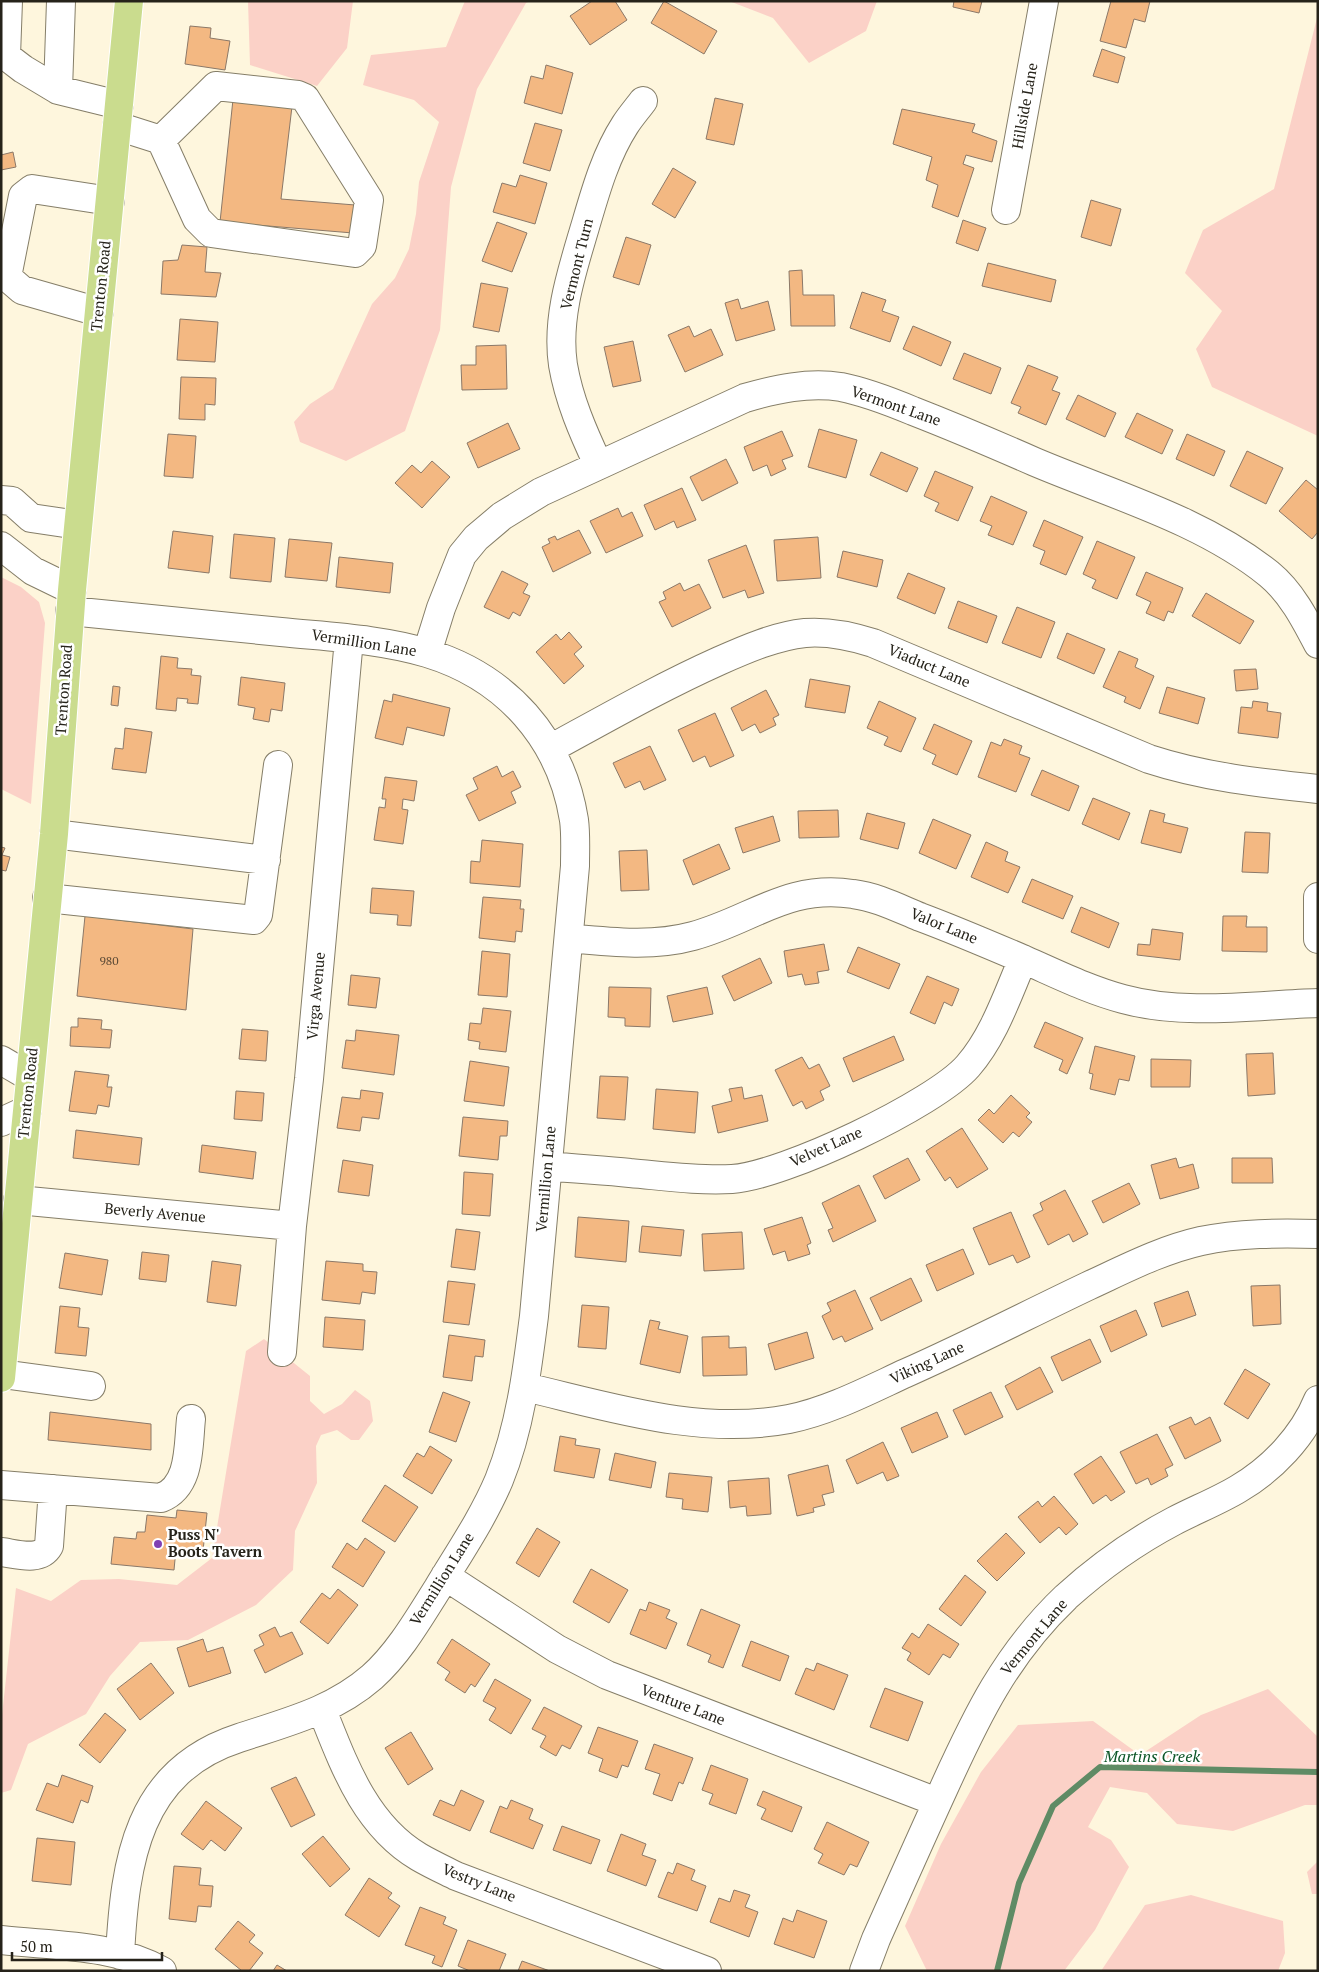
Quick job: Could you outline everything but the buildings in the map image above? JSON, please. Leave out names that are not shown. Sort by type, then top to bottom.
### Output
[{"type":"main road","name":"Trenton Road","points":[[1,1378],[7,1245],[18,1200],[48,898],[71,600],[129,1]]},
{"type":"street","points":[[8,1],[6,56],[23,69],[58,90],[118,116],[161,140],[197,218],[211,232],[355,253],[362,246],[369,200],[305,98],[298,95],[216,86],[161,140]]},
{"type":"street","points":[[58,90],[61,1]]},
{"type":"street","name":"Hillside Lane","points":[[1006,210],[1044,1]]},
{"type":"street","name":"Vermont Turn","points":[[598,464],[578,420],[566,380],[562,333],[565,299],[596,190],[611,151],[625,125],[643,101]]},
{"type":"street","points":[[99,312],[22,290],[7,277],[23,196],[32,189],[110,201]]},
{"type":"street","name":"Vermont Lane","points":[[427,653],[462,555],[476,538],[502,516],[541,492],[598,464],[745,398],[778,388],[815,385],[840,387],[870,394],[965,431],[1200,531],[1245,557],[1270,575],[1289,595],[1305,618],[1318,644]]},
{"type":"street","points":[[1,500],[12,501],[31,518],[78,525]]},
{"type":"street","name":"Vermillion Lane","points":[[1,546],[71,600],[396,646],[427,653],[462,665],[485,678],[506,694],[540,731],[550,749],[567,791],[574,821],[575,866],[534,1316],[525,1387],[511,1447],[498,1482],[476,1526],[445,1576],[397,1649],[373,1676],[346,1697],[322,1710],[214,1748],[190,1761],[165,1785],[150,1808],[137,1837],[129,1866],[123,1904],[120,1955]]},
{"type":"street","name":"Viaduct Lane","points":[[550,749],[644,698],[744,650],[806,633],[836,634],[891,650],[1149,760],[1176,768],[1230,779],[1318,789]]},
{"type":"street","name":"Virga Avenue","points":[[282,1352],[292,1226],[309,1079],[349,639]]},
{"type":"street","points":[[48,898],[254,920],[258,915],[278,765]]},
{"type":"street","points":[[54,834],[266,860]]},
{"type":"street","name":"Valor Lane","points":[[569,938],[634,943],[667,941],[709,931],[771,904],[799,895],[826,892],[854,894],[875,899],[1123,999],[1157,1005],[1194,1008],[1318,1002]]},
{"type":"street","points":[[1318,897],[1318,939]]},
{"type":"street","name":"Velvet Lane","points":[[548,1166],[688,1180],[733,1179],[759,1175],[806,1158],[905,1111],[952,1082],[982,1049],[1023,959]]},
{"type":"street","points":[[1,1060],[30,1077]]},
{"type":"street","points":[[1,1122],[27,1110]]},
{"type":"street","name":"Beverly Avenue","points":[[18,1200],[292,1226]]},
{"type":"street","name":"Viking Lane","points":[[525,1387],[656,1418],[705,1423],[748,1424],[789,1419],[819,1410],[915,1369],[1150,1258],[1200,1242],[1231,1236],[1318,1234]]},
{"type":"street","points":[[2,1374],[92,1386]]},
{"type":"street","name":"Vermont Lane","points":[[864,1971],[876,1939],[978,1714],[1002,1672],[1022,1646],[1065,1598],[1099,1570],[1143,1539],[1238,1489],[1260,1474],[1281,1455],[1300,1433],[1318,1400]]},
{"type":"street","points":[[1,1485],[161,1498],[169,1495],[178,1487],[184,1476],[191,1419]]},
{"type":"street","points":[[1,1552],[35,1556],[46,1552],[50,1546],[53,1490]]},
{"type":"street","name":"Venture Lane","points":[[445,1576],[558,1649],[607,1675],[937,1802]]},
{"type":"street","name":"Vestry Lane","points":[[322,1710],[357,1791],[376,1820],[396,1841],[418,1857],[456,1876],[707,1971]]},
{"type":"street","points":[[1,1940],[88,1948],[150,1964],[162,1971]]},
{"type":"shaded area","points":[[248,1],[353,1],[347,48],[317,86],[250,65]]},
{"type":"shaded area","points":[[465,1],[530,1],[526,3],[477,89],[451,187],[440,330],[405,431],[346,461],[300,442],[294,422],[310,404],[333,389],[372,304],[395,278],[409,249],[416,214],[419,182],[439,122],[414,100],[363,85],[371,55],[446,47]]},
{"type":"shaded area","points":[[729,1],[877,1],[866,31],[809,63],[773,18]]},
{"type":"shaded area","points":[[1318,14],[1318,436],[1212,387],[1196,349],[1222,311],[1185,273],[1203,230],[1274,189]]},
{"type":"shaded area","points":[[1,577],[21,587],[39,602],[45,623],[31,804],[1,789]]},
{"type":"shaded area","points":[[264,1339],[310,1376],[310,1401],[324,1414],[342,1404],[355,1390],[370,1401],[373,1421],[359,1440],[351,1440],[337,1430],[321,1435],[316,1446],[317,1483],[295,1531],[293,1570],[256,1605],[188,1640],[140,1642],[110,1676],[86,1714],[28,1744],[11,1790],[1,1793],[1,1724],[16,1588],[51,1601],[81,1580],[119,1579],[177,1585],[212,1558],[246,1351]]},
{"type":"shaded area","points":[[1268,1689],[1318,1737],[1318,1805],[1305,1805],[1233,1831],[1177,1824],[1147,1793],[1110,1787],[1088,1827],[1111,1840],[1129,1867],[1095,1930],[1064,1971],[927,1971],[905,1926],[941,1844],[981,1772],[1018,1725],[1093,1721],[1140,1755],[1201,1715]]},
{"type":"shaded area","points":[[1318,1861],[1318,1894],[1312,1894],[1307,1872]]},
{"type":"shaded area","points":[[1191,1895],[1283,1921],[1285,1953],[1278,1971],[1101,1971],[1145,1905]]},
{"type":"waterway","name":"Martins Creek","points":[[997,1971],[1019,1883],[1053,1806],[1100,1767],[1318,1772]]},
{"type":"place","name":"Puss N' Boots Tavern","points":[[158,1544]]}]
